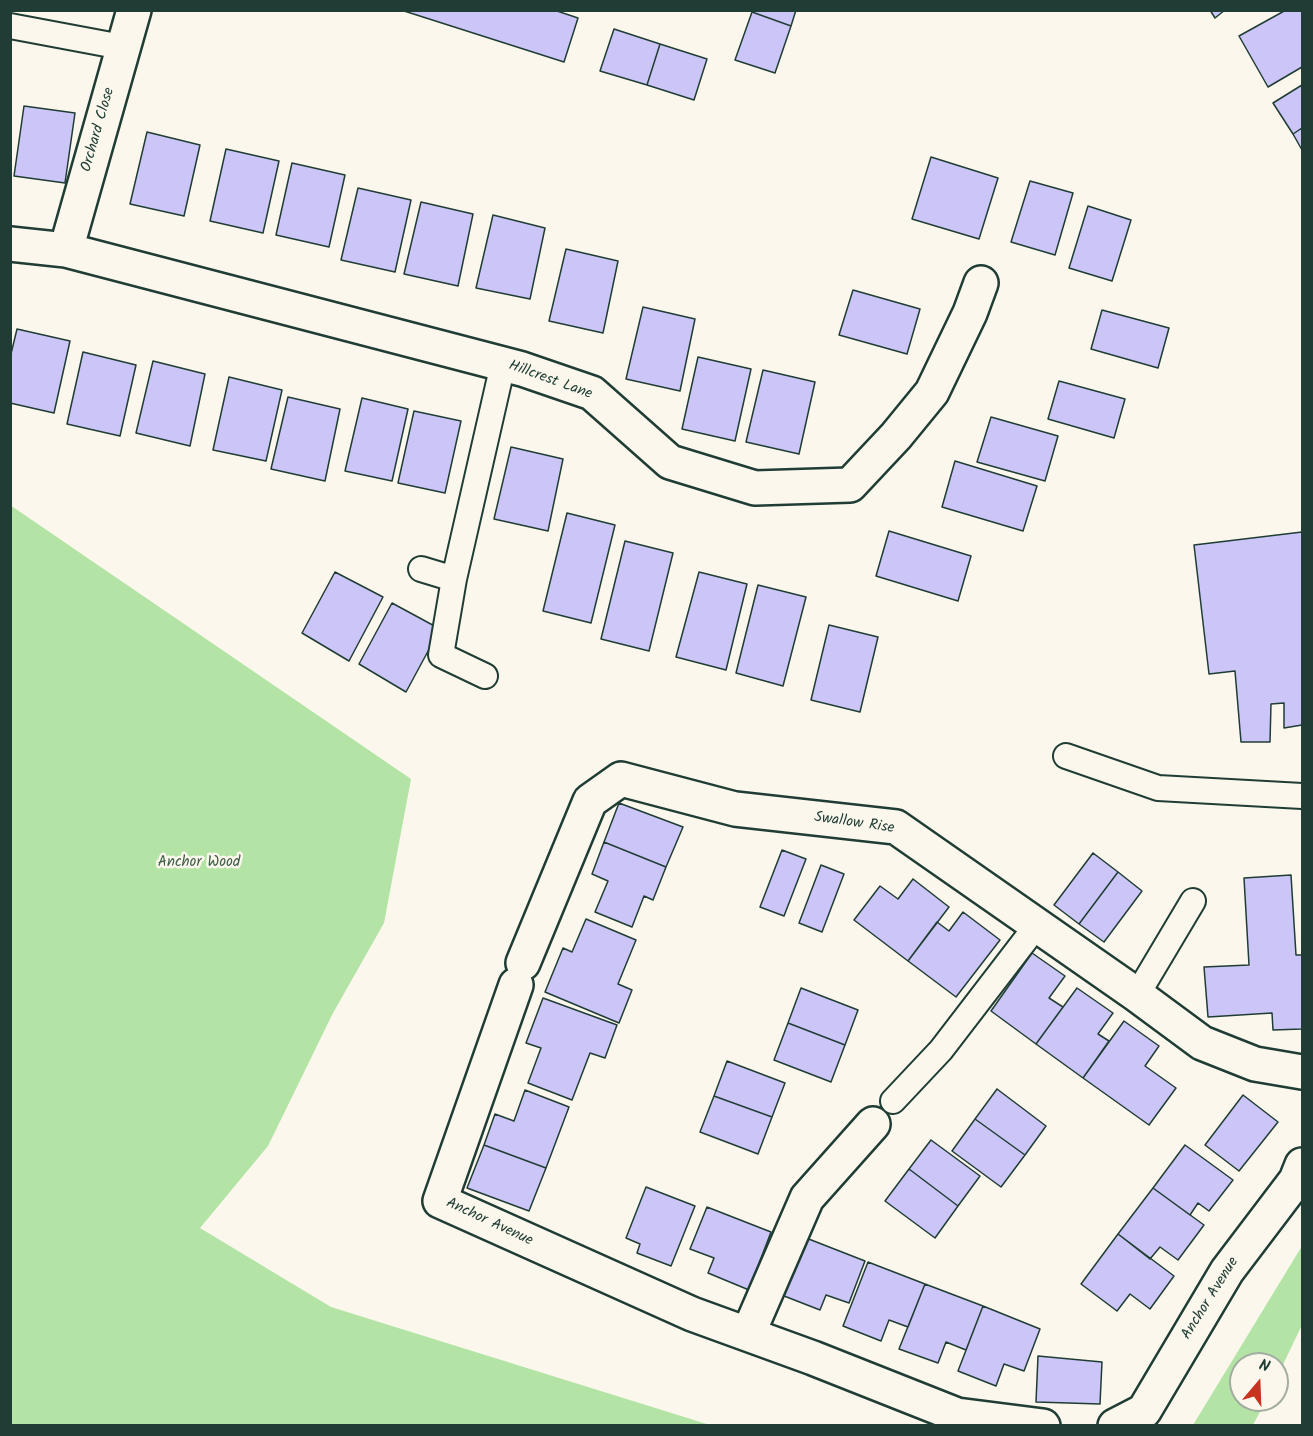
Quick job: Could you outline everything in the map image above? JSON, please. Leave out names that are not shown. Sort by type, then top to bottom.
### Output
[{"type":"street","name":"Orchard Close","points":[[66,250],[134,10]]},
{"type":"street","name":"Hillcrest Lane","points":[[10,244],[66,250],[503,364],[592,393],[670,462],[755,488],[850,485],[896,436],[932,392],[970,313],[981,283]]},
{"type":"street","name":"Swallow Rise","points":[[520,974],[590,801],[621,779],[735,809],[896,827],[1202,1043],[1255,1064],[1302,1072]]},
{"type":"street","name":"Anchor Avenue","points":[[520,974],[440,1201],[693,1314],[957,1415],[1044,1425]]},
{"type":"street","points":[[748,1334],[807,1198],[883,1113]]},
{"type":"street","name":"Anchor Avenue","points":[[1115,1425],[1144,1410],[1227,1270],[1296,1180],[1302,1165]]},
{"type":"lane","points":[[10,26],[122,47]]},
{"type":"lane","points":[[485,676],[441,655],[454,579],[503,364]]},
{"type":"lane","points":[[421,569],[454,579]]},
{"type":"lane","points":[[1066,756],[1158,788],[1302,796]]},
{"type":"lane","points":[[1137,995],[1193,901]]},
{"type":"lane","points":[[883,1113],[941,1050],[1037,925]]},
{"type":"green space","name":"Anchor Wood","points":[[10,505],[411,779],[384,923],[333,1013],[268,1146],[200,1228],[331,1307],[710,1425],[11,1425]]},
{"type":"green space","points":[[1302,1246],[1302,1325],[1289,1352],[1237,1352]]},
{"type":"green space","points":[[1229,1366],[1229,1412],[1260,1412],[1253,1425],[1193,1425]]},
{"type":"building","points":[[401,10],[554,10],[578,18],[564,62]]},
{"type":"building","points":[[752,10],[796,10],[791,26],[752,12]]},
{"type":"building","points":[[1210,10],[1225,10],[1215,18]]},
{"type":"building","points":[[1286,10],[1301,10],[1302,13],[1302,67],[1268,87],[1239,36]]},
{"type":"building","points":[[752,12],[791,26],[775,73],[735,60]]},
{"type":"building","points":[[614,29],[660,44],[647,85],[600,71]]},
{"type":"building","points":[[660,44],[707,59],[694,100],[647,85]]},
{"type":"building","points":[[1302,85],[1302,128],[1293,134],[1273,103]]},
{"type":"building","points":[[24,106],[75,113],[65,183],[14,176]]},
{"type":"building","points":[[1302,128],[1302,150],[1293,134]]},
{"type":"building","points":[[147,132],[200,145],[184,216],[130,204]]},
{"type":"building","points":[[226,149],[279,161],[263,233],[210,221]]},
{"type":"building","points":[[931,157],[998,178],[979,239],[912,219]]},
{"type":"building","points":[[292,163],[345,175],[329,247],[276,235]]},
{"type":"building","points":[[1030,181],[1073,193],[1055,255],[1011,242]]},
{"type":"building","points":[[358,188],[411,200],[395,272],[341,260]]},
{"type":"building","points":[[421,202],[473,214],[458,286],[404,274]]},
{"type":"building","points":[[1088,206],[1131,220],[1112,281],[1069,268]]},
{"type":"building","points":[[493,215],[545,228],[530,299],[476,288]]},
{"type":"building","points":[[566,249],[618,261],[603,333],[549,321]]},
{"type":"building","points":[[853,290],[920,309],[907,354],[839,335]]},
{"type":"building","points":[[643,307],[695,319],[680,391],[626,379]]},
{"type":"building","points":[[1102,310],[1169,328],[1158,368],[1091,349]]},
{"type":"building","points":[[17,329],[70,341],[54,413],[10,403],[10,358]]},
{"type":"building","points":[[83,352],[136,365],[120,436],[67,424]]},
{"type":"building","points":[[698,357],[751,369],[735,441],[682,429]]},
{"type":"building","points":[[153,361],[205,374],[190,446],[136,433]]},
{"type":"building","points":[[763,370],[815,382],[799,454],[746,442]]},
{"type":"building","points":[[229,377],[282,390],[266,461],[213,450]]},
{"type":"building","points":[[1059,381],[1125,399],[1114,438],[1048,419]]},
{"type":"building","points":[[288,397],[340,409],[325,481],[271,469]]},
{"type":"building","points":[[362,398],[408,409],[392,481],[345,471]]},
{"type":"building","points":[[414,411],[461,421],[445,493],[398,483]]},
{"type":"building","points":[[991,417],[1058,436],[1045,481],[977,462]]},
{"type":"building","points":[[511,447],[563,459],[548,531],[494,519]]},
{"type":"building","points":[[955,461],[1037,486],[1023,531],[942,507]]},
{"type":"building","points":[[567,513],[615,525],[591,623],[543,611]]},
{"type":"building","points":[[889,531],[971,556],[958,601],[876,576]]},
{"type":"building","points":[[1302,532],[1302,725],[1284,728],[1284,703],[1271,704],[1270,742],[1241,742],[1235,671],[1209,674],[1194,545]]},
{"type":"building","points":[[625,541],[673,553],[649,651],[601,639]]},
{"type":"building","points":[[335,572],[383,597],[349,661],[302,633]]},
{"type":"building","points":[[699,572],[747,584],[726,670],[676,657]]},
{"type":"building","points":[[758,585],[806,597],[783,686],[736,673]]},
{"type":"building","points":[[392,603],[440,629],[406,692],[359,664]]},
{"type":"building","points":[[829,625],[878,637],[860,712],[811,700]]},
{"type":"building","points":[[619,803],[683,827],[666,867],[604,842]]},
{"type":"building","points":[[604,842],[666,867],[653,900],[644,896],[632,927],[595,912],[608,881],[592,874]]},
{"type":"building","points":[[782,850],[806,859],[784,916],[760,907]]},
{"type":"building","points":[[1093,853],[1118,872],[1079,924],[1054,905]]},
{"type":"building","points":[[821,865],[844,874],[822,932],[799,923]]},
{"type":"building","points":[[1118,872],[1142,891],[1104,942],[1079,924]]},
{"type":"building","points":[[1291,875],[1296,955],[1302,955],[1302,1029],[1273,1030],[1272,1013],[1208,1017],[1204,967],[1249,965],[1244,878]]},
{"type":"building","points":[[913,879],[949,907],[908,961],[854,920],[880,886],[898,899]]},
{"type":"building","points":[[963,912],[1000,940],[956,997],[908,961],[937,922],[949,931]]},
{"type":"building","points":[[586,919],[636,940],[618,984],[632,990],[619,1023],[545,992],[563,948],[572,952]]},
{"type":"building","points":[[1032,953],[1065,976],[1049,998],[1063,1007],[1036,1044],[991,1011]]},
{"type":"building","points":[[801,988],[858,1010],[845,1045],[788,1023]]},
{"type":"building","points":[[1077,988],[1113,1013],[1098,1034],[1109,1041],[1083,1078],[1036,1044]]},
{"type":"building","points":[[543,998],[617,1025],[605,1058],[590,1053],[572,1100],[528,1083],[541,1048],[526,1043]]},
{"type":"building","points":[[1124,1021],[1159,1046],[1145,1066],[1176,1088],[1149,1125],[1083,1078]]},
{"type":"building","points":[[788,1023],[845,1045],[831,1082],[774,1060]]},
{"type":"building","points":[[727,1061],[785,1083],[772,1117],[714,1096]]},
{"type":"building","points":[[997,1089],[1046,1126],[1025,1155],[975,1119]]},
{"type":"building","points":[[525,1090],[569,1107],[546,1168],[484,1145],[495,1114],[514,1121]]},
{"type":"building","points":[[1243,1095],[1278,1122],[1239,1171],[1205,1145]]},
{"type":"building","points":[[714,1096],[772,1117],[758,1154],[700,1132]]},
{"type":"building","points":[[975,1119],[1025,1155],[1001,1187],[952,1151]]},
{"type":"building","points":[[931,1140],[980,1176],[958,1206],[909,1169]]},
{"type":"building","points":[[484,1145],[546,1168],[529,1211],[467,1188]]},
{"type":"building","points":[[1185,1145],[1233,1180],[1209,1211],[1198,1203],[1190,1215],[1153,1188]]},
{"type":"building","points":[[909,1169],[958,1206],[935,1238],[885,1201]]},
{"type":"building","points":[[646,1187],[695,1206],[671,1266],[637,1253],[640,1244],[626,1238]]},
{"type":"building","points":[[1153,1188],[1204,1225],[1178,1260],[1160,1247],[1150,1259],[1118,1234]]},
{"type":"building","points":[[707,1207],[771,1232],[749,1290],[708,1273],[714,1258],[690,1249]]},
{"type":"building","points":[[1118,1234],[1174,1276],[1150,1309],[1130,1294],[1117,1311],[1081,1284]]},
{"type":"building","points":[[801,1236],[865,1261],[849,1303],[826,1295],[820,1310],[779,1294]]},
{"type":"building","points":[[868,1262],[925,1284],[908,1327],[889,1320],[881,1341],[843,1326]]},
{"type":"building","points":[[925,1284],[983,1306],[966,1350],[946,1342],[938,1363],[899,1349]]},
{"type":"building","points":[[983,1306],[1040,1329],[1024,1371],[1004,1364],[996,1386],[958,1371]]},
{"type":"building","points":[[1038,1356],[1102,1362],[1100,1404],[1036,1402]]}]
